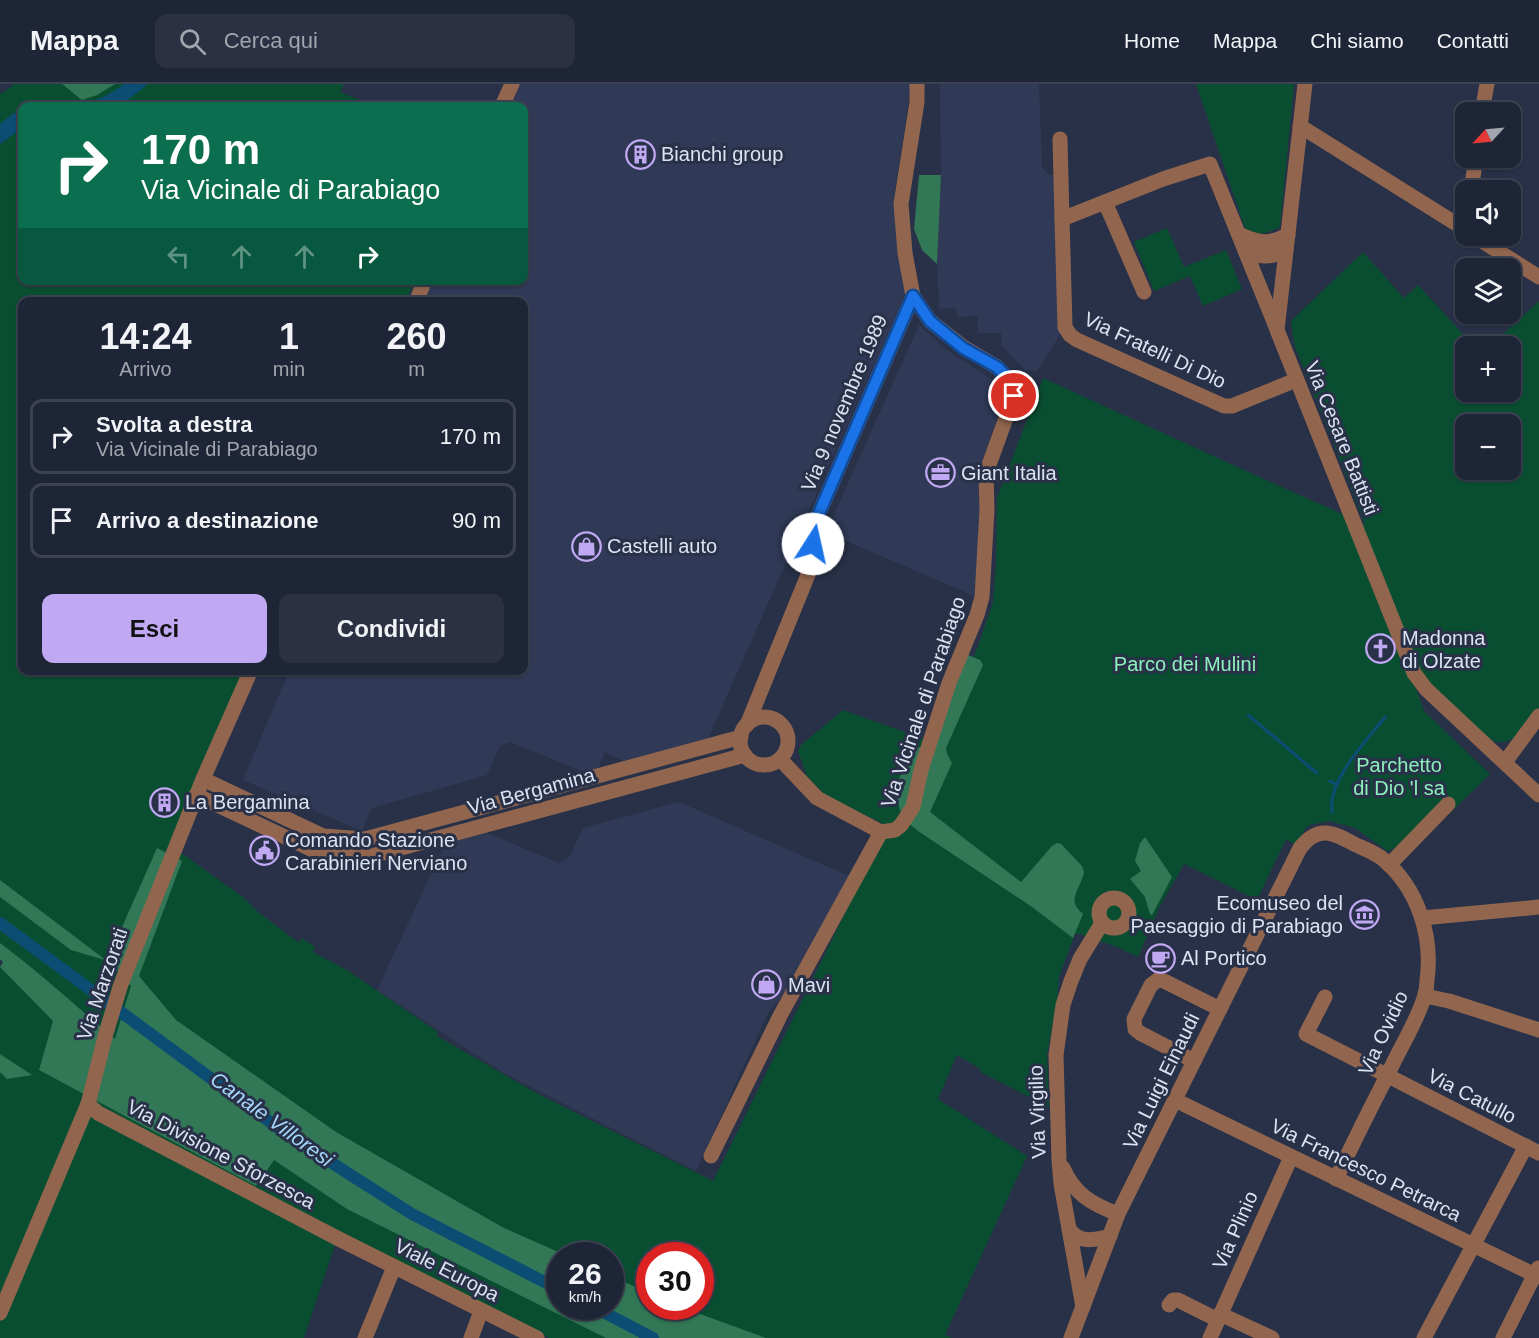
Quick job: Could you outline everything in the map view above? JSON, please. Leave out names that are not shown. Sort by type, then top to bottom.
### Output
[{"type":"street","points":[[504,102],[512,84]]},
{"type":"street","name":"Via Vicinale di Parabiago","points":[[881,832],[895,830],[913,807],[921,770],[949,683],[977,615],[982,597],[987,510],[986,473],[1014,396],[1010,380],[997,367],[963,348],[930,321],[913,296],[905,253],[901,204],[917,102],[917,84]]},
{"type":"street","name":"Via Cesare Battisti","points":[[1305,84],[1277,330],[1414,673],[1426,689],[1539,795]]},
{"type":"street","points":[[1484,102],[1487,84]]},
{"type":"street","points":[[1300,126],[1455,223]]},
{"type":"street","name":"Via Fratelli Di Dio","points":[[1060,139],[1065,327],[1070,335],[1224,406],[1232,406],[1296,380]]},
{"type":"street","points":[[1062,219],[1163,179],[1210,164],[1277,330]]},
{"type":"street","points":[[1105,202],[1144,292]]},
{"type":"street","points":[[1239,234],[1260,242],[1279,240],[1287,242],[1277,255],[1259,256],[1246,253]]},
{"type":"street","points":[[1490,246],[1539,277]]},
{"type":"street","name":"Via 9 novembre 1989","points":[[744,731],[814,560],[813,527],[913,296]]},
{"type":"street","name":"Via Marzorati","points":[[0,1313],[88,1104],[121,984],[202,779],[249,675]]},
{"type":"street","points":[[1505,762],[1539,716]]},
{"type":"street","points":[[762,717],[769,718],[782,725],[786,732],[788,746],[785,753],[772,764],[755,763],[745,755],[741,748],[744,731],[754,720],[762,717]]},
{"type":"street","name":"Via Bergamina","points":[[202,779],[323,836],[365,839],[744,731]]},
{"type":"street","name":"Via Bergamina","points":[[196,795],[317,852],[368,856],[745,755]]},
{"type":"street","points":[[711,1156],[781,1014],[881,832],[817,798],[780,759]]},
{"type":"street","points":[[1389,865],[1448,804]]},
{"type":"street","name":"Via Ovidio","points":[[1300,848],[1306,840],[1315,835],[1324,832],[1333,833],[1383,859],[1399,875],[1411,894],[1422,918],[1430,956],[1425,996],[1336,1179]]},
{"type":"street","name":"Via Luigi Einaudi","points":[[1071,1338],[1118,1214],[1300,848]]},
{"type":"street","points":[[1422,918],[1539,907]]},
{"type":"street","name":"Via Virgilio","points":[[1083,1307],[1059,1160],[1056,1055],[1063,1005],[1075,970],[1102,923]]},
{"type":"street","points":[[1194,1061],[1137,1031],[1134,1023],[1151,985],[1159,979],[1220,1009]]},
{"type":"street","points":[[1425,996],[1449,1000],[1539,1030]]},
{"type":"street","name":"Via Catullo","points":[[1324,997],[1306,1034],[1533,1150]]},
{"type":"street","name":"Via Francesco Petrarca","points":[[1175,1100],[1473,1246],[1538,1273]]},
{"type":"street","name":"Via Divisione Sforzesca","points":[[88,1104],[98,1113],[338,1238]]},
{"type":"street","points":[[1424,1338],[1473,1246],[1533,1150]]},
{"type":"street","name":"Via Plinio","points":[[1210,1338],[1292,1157]]},
{"type":"street","points":[[1059,1160],[1074,1187],[1088,1200],[1118,1214]]},
{"type":"street","points":[[1095,1204],[1078,1207],[1068,1223],[1075,1236],[1084,1240],[1096,1240],[1110,1236]]},
{"type":"street","name":"Viale Europa","points":[[338,1238],[537,1338]]},
{"type":"street","points":[[365,1338],[394,1266]]},
{"type":"street","points":[[1503,1338],[1538,1273]]},
{"type":"street","points":[[1169,1305],[1173,1300],[1178,1300],[1272,1338]]},
{"type":"street","points":[[471,1338],[481,1311]]},
{"type":"shaded area","points":[[124,84],[148,84],[125,102],[86,102],[104,97]]},
{"type":"shaded area","points":[[516,84],[911,84],[893,205],[907,289],[708,739],[623,761],[605,752],[598,768],[587,773],[510,742],[500,746],[487,775],[372,808],[362,831],[243,780],[287,675],[528,675],[528,297],[419,297],[424,285],[528,285],[528,102],[505,102]]},
{"type":"shaded area","points":[[940,84],[1039,84],[1042,167],[1049,175],[1057,174],[1061,333],[1037,371],[1025,370],[1002,346],[1001,333],[978,333],[978,316],[957,317],[956,308],[939,309],[937,264],[941,175]]},
{"type":"shaded area","points":[[18,112],[18,131],[0,144],[0,124]]},
{"type":"shaded area","points":[[919,325],[944,348],[1008,390],[983,458],[974,596],[844,540],[827,530]]},
{"type":"shaded area","points":[[679,802],[849,876],[786,993],[768,1013],[696,1171],[507,1075],[377,990],[446,842],[487,833],[559,863],[570,856],[583,828]]},
{"type":"green space","name":"Parco dei Mulini","points":[[13,84],[344,84],[340,92],[364,102],[18,102],[18,285],[413,285],[408,297],[18,297],[18,675],[242,675],[170,845],[243,897],[258,912],[299,943],[302,938],[315,947],[313,952],[347,970],[438,1032],[437,1036],[540,1095],[713,1181],[888,826],[826,796],[807,776],[798,751],[801,745],[843,710],[938,744],[978,646],[993,602],[997,498],[1043,378],[1365,524],[1294,344],[1291,321],[1363,252],[1404,298],[1418,285],[1465,336],[1455,336],[1455,402],[1521,402],[1521,336],[1501,336],[1514,324],[1521,324],[1521,318],[1539,301],[1539,708],[1518,735],[1512,739],[1496,742],[1484,737],[1441,698],[1421,673],[1386,605],[1424,711],[1490,774],[1447,816],[1440,807],[1395,850],[1392,848],[1389,852],[1355,828],[1329,821],[1310,825],[1295,845],[1286,839],[1257,900],[1184,864],[1159,908],[1138,957],[1117,947],[1075,934],[1059,977],[1057,1002],[1047,1055],[1049,1107],[982,1073],[979,1068],[957,1055],[938,1099],[1027,1156],[945,1335],[952,1338],[549,1338],[339,1233],[304,1338],[0,1338],[0,967],[3,962],[0,959],[0,94]]},
{"type":"green space","points":[[62,84],[115,84],[97,95],[82,100]]},
{"type":"green space","points":[[1196,84],[1294,84],[1280,227],[1262,234],[1245,228]]},
{"type":"green space","points":[[919,175],[941,175],[937,264],[922,250],[914,229]]},
{"type":"green space","points":[[1167,228],[1184,267],[1226,250],[1242,289],[1203,306],[1190,276],[1154,291],[1134,242]]},
{"type":"green space","points":[[968,655],[980,660],[983,665],[946,748],[952,763],[930,812],[1021,882],[1052,846],[1057,843],[1061,844],[1082,866],[1084,872],[1075,899],[1075,904],[1083,914],[1073,938],[1032,907],[918,831],[907,822],[900,810],[895,790],[906,761],[915,749],[923,746]]},
{"type":"green space","points":[[1145,837],[1172,877],[1152,915],[1145,897],[1130,879],[1141,871],[1135,861],[1140,843]]},
{"type":"green space","points":[[157,848],[182,861],[139,976],[176,1020],[336,1132],[502,1227],[546,1247],[546,1308],[347,1209],[274,1160],[256,1186],[39,1070],[53,1021],[0,967],[3,962],[0,959],[0,943],[115,1039],[131,986],[108,961]]},
{"type":"green space","points":[[0,880],[106,961],[71,950],[0,897]]},
{"type":"green space","points":[[0,1054],[32,1075],[7,1079],[0,1072]]},
{"type":"green space","points":[[624,1282],[636,1287],[636,1320],[714,1319],[766,1338],[606,1338],[570,1320],[624,1320]]},
{"type":"waterway","points":[[1248,715],[1317,773]]},
{"type":"waterway","points":[[1332,812],[1332,800],[1342,774],[1385,717]]},
{"type":"waterway","points":[[1330,781],[1337,785]]},
{"type":"waterway","name":"Canale Villoresi","points":[[0,923],[277,1127],[412,1214],[546,1283]]},
{"type":"waterway","name":"Canale Villoresi","points":[[619,1320],[653,1338]]},
{"type":"place","name":"Bianchi group","points":[[640,154]]},
{"type":"place","name":"Giant Italia","points":[[940,473]]},
{"type":"place","name":"Castelli auto","points":[[586,546]]},
{"type":"place","name":"Madonna di Olzate","points":[[1381,649]]},
{"type":"place","name":"La Bergamina","points":[[164,802]]},
{"type":"place","name":"Comando Stazione Carabinieri Nerviano","points":[[264,851]]},
{"type":"place","name":"Ecomuseo del Paesaggio di Parabiago","points":[[1364,914]]},
{"type":"place","name":"Al Portico","points":[[1160,958]]},
{"type":"place","name":"Mavi","points":[[767,985]]},
{"type":"route","points":[[813,544],[813,527],[913,296],[930,321],[963,348],[997,367],[1010,380],[1014,396]]},
{"type":"park label","name":"Parchetto di Dio 'l sa","points":[[1399,776]]}]
